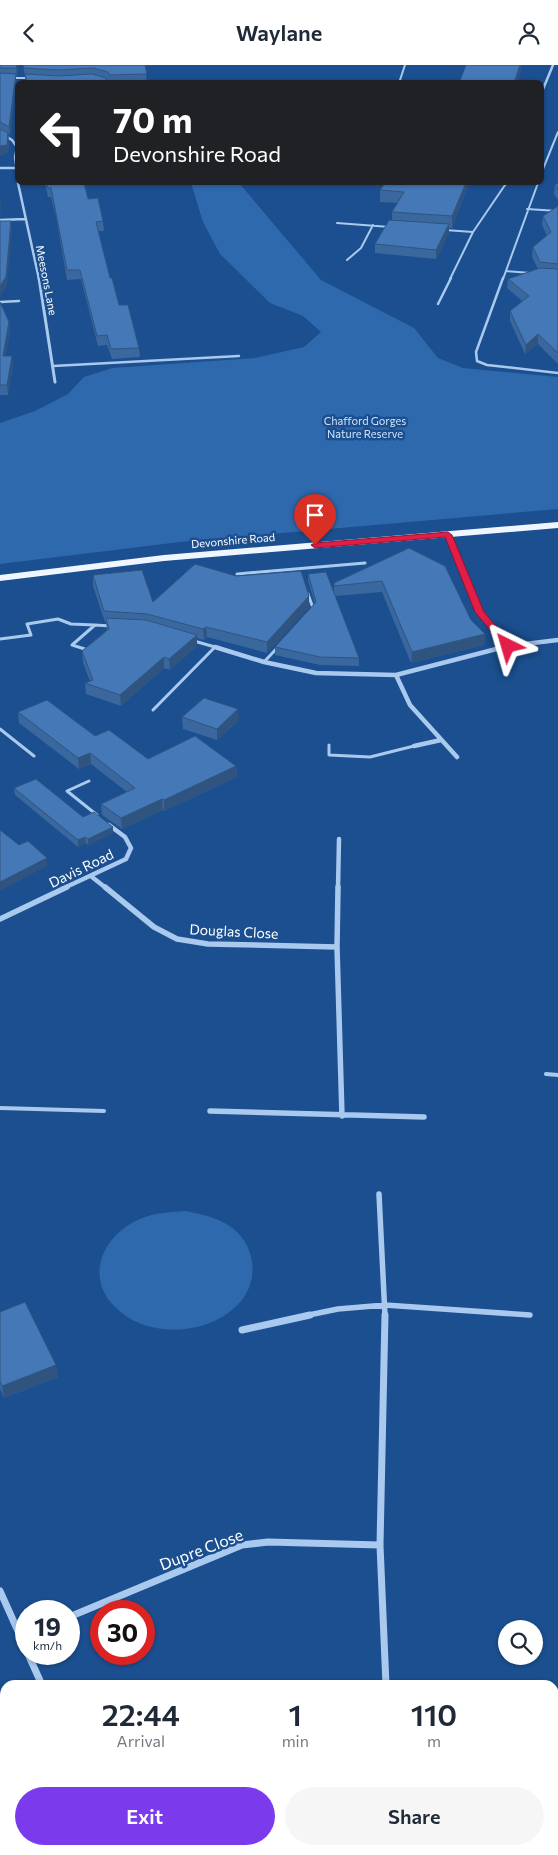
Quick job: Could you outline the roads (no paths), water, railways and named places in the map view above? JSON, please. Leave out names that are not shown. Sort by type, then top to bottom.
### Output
[{"type":"main road","name":"Devonshire Road","points":[[0,578],[164,558],[558,525]]},
{"type":"street","points":[[544,88],[553,65]]},
{"type":"street","name":"Meesons Lane","points":[[0,133],[15,143]]},
{"type":"street","points":[[0,168],[15,168]]},
{"type":"street","name":"Meesons Lane","points":[[19,185],[37,267],[55,382]]},
{"type":"street","points":[[0,220],[25,219]]},
{"type":"street","points":[[448,535],[480,612],[508,646]]},
{"type":"street","points":[[215,647],[264,662],[316,673],[396,675],[508,646],[558,641]]},
{"type":"street","points":[[396,675],[410,705],[457,757]]},
{"type":"street","points":[[414,746],[441,740]]},
{"type":"street","name":"Davis Road","points":[[1,918],[92,877],[126,859],[132,848],[125,837],[104,821]]},
{"type":"street","points":[[339,839],[337,947],[342,1116]]},
{"type":"street","name":"Douglas Close","points":[[92,877],[154,927],[176,939],[208,943],[337,947]]},
{"type":"street","points":[[210,1111],[424,1117]]},
{"type":"street","points":[[379,1194],[385,1305],[380,1545],[386,1680]]},
{"type":"street","points":[[242,1330],[338,1309],[385,1305],[530,1315]]},
{"type":"street","name":"Dupre Close","points":[[80,1612],[242,1545],[268,1542],[380,1545]]},
{"type":"street","points":[[0,1591],[15,1619]]},
{"type":"street","points":[[33,1665],[40,1680]]},
{"type":"lane","points":[[400,80],[405,65]]},
{"type":"lane","points":[[9,78],[31,78]]},
{"type":"lane","points":[[544,167],[558,132]]},
{"type":"lane","points":[[438,304],[473,232],[505,185]]},
{"type":"lane","points":[[537,185],[476,352],[477,361],[487,365],[558,373]]},
{"type":"lane","points":[[527,209],[558,211]]},
{"type":"lane","points":[[337,223],[391,227]]},
{"type":"lane","points":[[347,260],[361,249],[373,225]]},
{"type":"lane","points":[[436,230],[473,232]]},
{"type":"lane","points":[[506,271],[532,273]]},
{"type":"lane","points":[[0,302],[19,301]]},
{"type":"lane","points":[[53,366],[239,356]]},
{"type":"lane","points":[[237,574],[365,563]]},
{"type":"lane","points":[[300,569],[303,577]]},
{"type":"lane","points":[[307,615],[313,608],[308,593]]},
{"type":"lane","points":[[0,639],[30,635],[27,624],[58,619],[71,624],[112,626]]},
{"type":"lane","points":[[91,651],[72,645],[95,625]]},
{"type":"lane","points":[[153,710],[215,647],[190,640]]},
{"type":"lane","points":[[264,662],[282,642]]},
{"type":"lane","points":[[0,729],[34,756]]},
{"type":"lane","points":[[329,745],[329,755],[370,757],[414,746]]},
{"type":"lane","points":[[89,781],[67,791],[104,821]]},
{"type":"lane","points":[[546,1074],[558,1075]]},
{"type":"lane","points":[[0,1108],[104,1111]]},
{"type":"park label","name":"Chafford Gorges Nature Reserve","points":[[365,426]]}]
